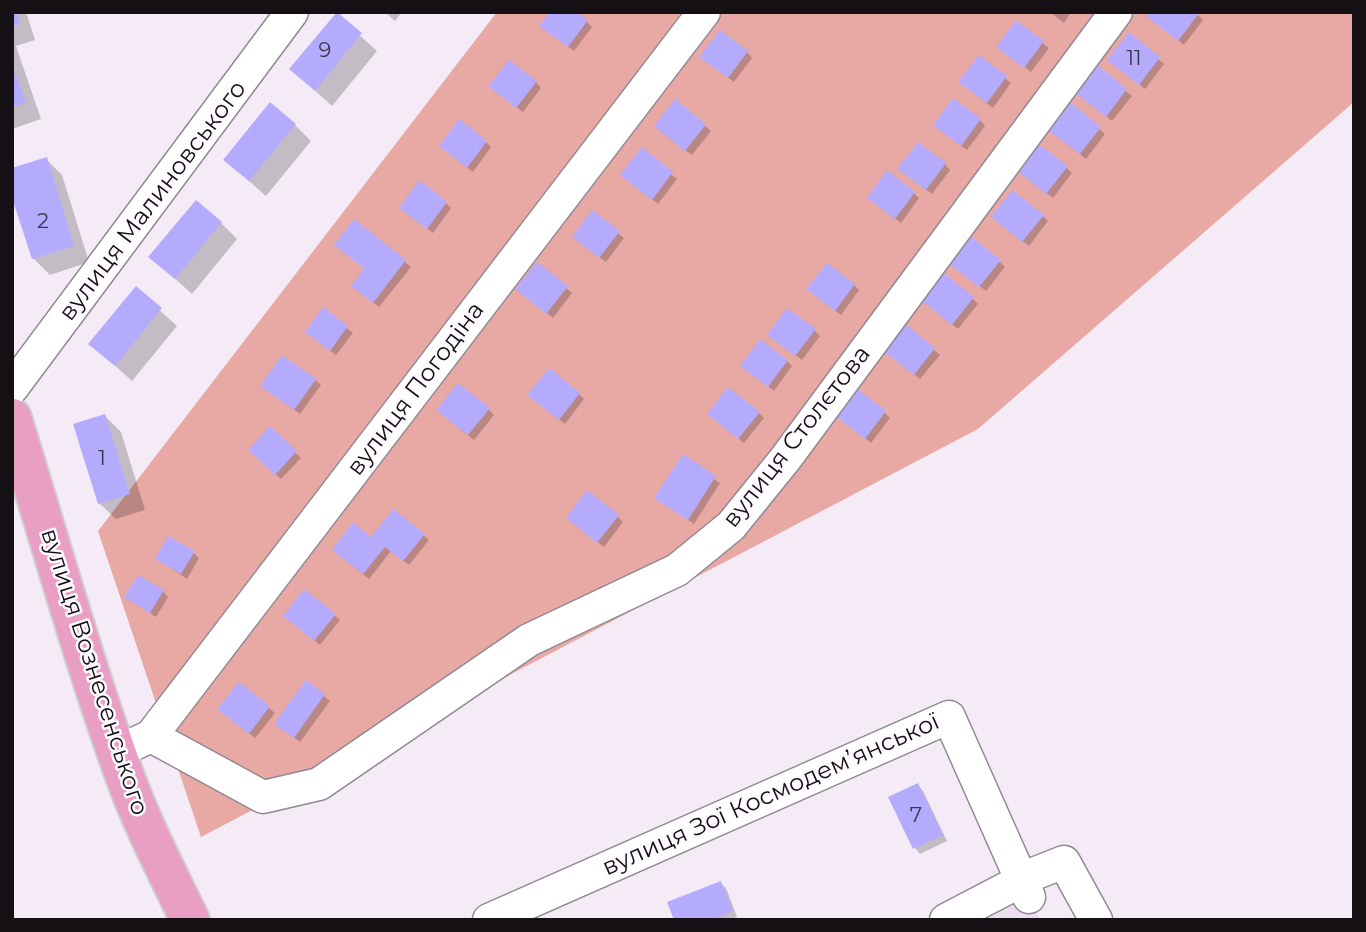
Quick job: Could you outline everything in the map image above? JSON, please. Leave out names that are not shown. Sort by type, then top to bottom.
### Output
[{"type":"main road","name":"вулиця Вознесенського","points":[[12,418],[88,666],[134,744],[150,837],[190,920]]},
{"type":"street","name":"вулиця Малиновського","points":[[12,388],[292,12]]},
{"type":"street","name":"вулиця Погодіна","points":[[134,744],[704,12]]},
{"type":"street","name":"вулиця Столєтова","points":[[134,744],[263,797],[319,784],[529,639],[677,570],[731,526],[786,458],[1116,12]]},
{"type":"street","name":"вулиця Зої Космодем’янської","points":[[489,920],[949,717],[1028,884]]},
{"type":"street","points":[[946,920],[1028,884],[1065,862],[1096,920]]},
{"type":"shaded area","points":[[497,12],[1354,12],[1354,102],[978,429],[201,837],[98,531]]},
{"type":"shaded area","points":[[1029,897],[1041,920],[985,920]]},
{"type":"building","points":[[12,12],[17,12],[20,24],[12,26]]},
{"type":"building","points":[[337,12],[362,33],[315,91],[289,69]]},
{"type":"building","points":[[550,12],[577,12],[588,20],[568,47],[539,26]]},
{"type":"building","points":[[1149,12],[1199,13],[1178,41],[1146,16]]},
{"type":"building","points":[[1016,20],[1044,41],[1024,68],[996,47]]},
{"type":"building","points":[[720,30],[748,51],[728,78],[699,57]]},
{"type":"building","points":[[1129,32],[1160,57],[1139,85],[1107,60]]},
{"type":"building","points":[[979,55],[1007,76],[987,103],[958,82]]},
{"type":"building","points":[[509,60],[537,81],[516,108],[488,86]]},
{"type":"building","points":[[12,64],[26,103],[12,107]]},
{"type":"building","points":[[1096,64],[1127,89],[1106,117],[1074,92]]},
{"type":"building","points":[[953,98],[981,119],[961,146],[933,125]]},
{"type":"building","points":[[675,99],[706,124],[685,151],[654,126]]},
{"type":"building","points":[[270,102],[296,124],[249,181],[223,160]]},
{"type":"building","points":[[1070,102],[1101,127],[1080,154],[1048,130]]},
{"type":"building","points":[[459,119],[487,141],[467,168],[439,146]]},
{"type":"building","points":[[918,142],[946,163],[926,190],[897,169]]},
{"type":"building","points":[[1036,142],[1068,166],[1046,194],[1015,169]]},
{"type":"building","points":[[642,147],[673,172],[652,200],[620,175]]},
{"type":"building","points":[[47,157],[74,246],[32,259],[12,198],[12,168]]},
{"type":"building","points":[[887,170],[915,192],[895,219],[867,198]]},
{"type":"building","points":[[419,180],[447,202],[427,229],[399,208]]},
{"type":"building","points":[[1012,190],[1044,215],[1022,242],[991,217]]},
{"type":"building","points":[[196,200],[222,222],[175,279],[148,257]]},
{"type":"building","points":[[592,210],[620,231],[599,258],[572,237]]},
{"type":"building","points":[[354,219],[406,260],[373,303],[351,286],[364,268],[334,245]]},
{"type":"building","points":[[969,235],[1001,260],[979,287],[948,263]]},
{"type":"building","points":[[537,262],[568,286],[546,314],[515,289]]},
{"type":"building","points":[[827,263],[855,284],[835,311],[806,289]]},
{"type":"building","points":[[942,272],[974,297],[952,325],[921,300]]},
{"type":"building","points":[[136,286],[162,308],[115,366],[88,344]]},
{"type":"building","points":[[323,307],[348,326],[330,351],[305,332]]},
{"type":"building","points":[[787,308],[816,329],[795,356],[767,335]]},
{"type":"building","points":[[904,323],[935,348],[914,375],[882,350]]},
{"type":"building","points":[[760,339],[788,360],[768,387],[740,366]]},
{"type":"building","points":[[282,355],[316,379],[294,410],[260,386]]},
{"type":"building","points":[[549,368],[580,393],[559,420],[527,395]]},
{"type":"building","points":[[458,383],[490,408],[468,435],[436,410]]},
{"type":"building","points":[[728,387],[760,412],[738,439],[707,414]]},
{"type":"building","points":[[855,387],[886,411],[865,439],[833,414]]},
{"type":"building","points":[[105,414],[130,494],[98,504],[73,424]]},
{"type":"building","points":[[270,426],[297,451],[275,475],[248,450]]},
{"type":"building","points":[[683,454],[716,476],[688,520],[654,498]]},
{"type":"building","points":[[587,490],[619,515],[597,543],[566,518]]},
{"type":"building","points":[[393,509],[425,534],[403,561],[385,547],[363,574],[332,550],[353,522],[371,537]]},
{"type":"building","points":[[168,536],[195,551],[181,574],[155,559]]},
{"type":"building","points":[[138,575],[164,590],[150,613],[124,597]]},
{"type":"building","points":[[304,589],[336,614],[314,641],[283,616]]},
{"type":"building","points":[[306,680],[325,694],[294,738],[274,724]]},
{"type":"building","points":[[239,682],[270,706],[249,734],[217,709]]},
{"type":"building","points":[[918,783],[943,835],[913,849],[888,797]]},
{"type":"building","points":[[721,881],[733,911],[712,920],[674,920],[667,902]]}]
